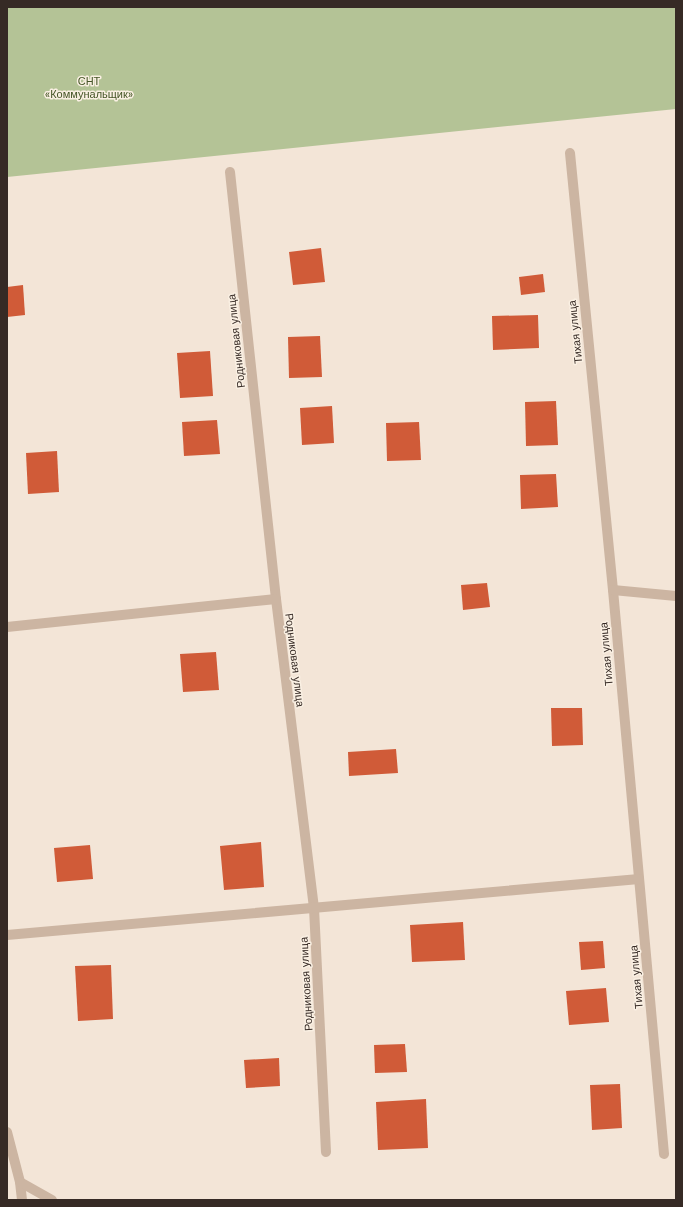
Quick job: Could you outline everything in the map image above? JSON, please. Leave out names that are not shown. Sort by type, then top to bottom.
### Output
[{"type":"street","name":"Тихая улица","points":[[570,153],[613,590],[664,1154]]},
{"type":"street","name":"Родниковая улица","points":[[230,172],[276,599],[314,908],[326,1152]]},
{"type":"street","points":[[613,590],[676,596]]},
{"type":"street","points":[[7,627],[276,599]]},
{"type":"street","points":[[7,935],[638,879]]},
{"type":"street","points":[[7,1132],[20,1182],[22,1200]]},
{"type":"street","points":[[20,1182],[52,1200]]},
{"type":"green space","name":"СНТ «Коммунальщик»","points":[[7,7],[676,7],[676,109],[7,177]]},
{"type":"building","points":[[321,248],[325,282],[293,285],[289,252]]},
{"type":"building","points":[[543,274],[545,292],[521,295],[519,277]]},
{"type":"building","points":[[23,285],[25,315],[7,317],[7,287]]},
{"type":"building","points":[[538,315],[539,348],[493,350],[492,316]]},
{"type":"building","points":[[320,336],[322,377],[289,378],[288,337]]},
{"type":"building","points":[[210,351],[213,396],[180,398],[177,353]]},
{"type":"building","points":[[556,401],[558,445],[526,446],[525,402]]},
{"type":"building","points":[[332,406],[334,443],[302,445],[300,408]]},
{"type":"building","points":[[217,420],[220,454],[184,456],[182,422]]},
{"type":"building","points":[[419,422],[421,460],[387,461],[386,423]]},
{"type":"building","points":[[57,451],[59,492],[28,494],[26,453]]},
{"type":"building","points":[[556,474],[558,507],[521,509],[520,475]]},
{"type":"building","points":[[487,583],[490,607],[463,610],[461,585]]},
{"type":"building","points":[[216,652],[219,690],[183,692],[180,654]]},
{"type":"building","points":[[551,708],[582,708],[583,745],[552,746]]},
{"type":"building","points":[[396,749],[398,773],[349,776],[348,752]]},
{"type":"building","points":[[261,842],[264,887],[224,890],[220,846]]},
{"type":"building","points":[[90,845],[93,879],[57,882],[54,848]]},
{"type":"building","points":[[463,922],[465,960],[412,962],[410,925]]},
{"type":"building","points":[[603,941],[605,968],[581,970],[579,942]]},
{"type":"building","points":[[111,965],[113,1019],[78,1021],[75,966]]},
{"type":"building","points":[[606,988],[609,1022],[569,1025],[566,991]]},
{"type":"building","points":[[405,1044],[407,1072],[375,1073],[374,1045]]},
{"type":"building","points":[[279,1058],[280,1086],[246,1088],[244,1060]]},
{"type":"building","points":[[620,1084],[622,1128],[592,1130],[590,1085]]},
{"type":"building","points":[[426,1099],[428,1148],[378,1150],[376,1102]]}]
